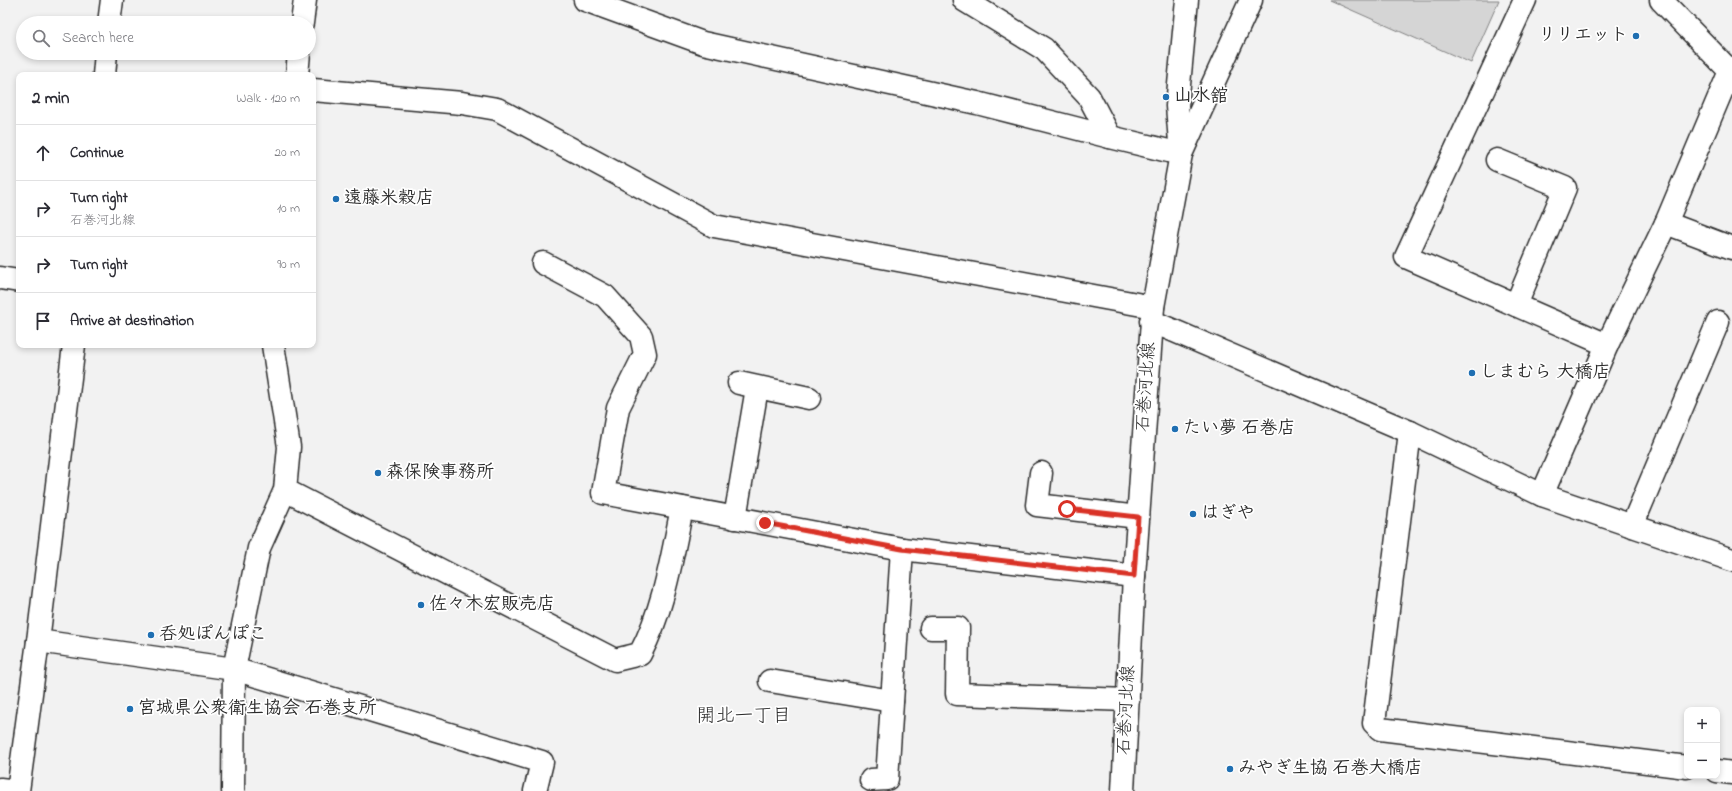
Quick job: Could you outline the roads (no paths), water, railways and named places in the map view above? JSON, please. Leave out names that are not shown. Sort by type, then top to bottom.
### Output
[{"type":"street","points":[[110,16],[112,0]]},
{"type":"street","points":[[303,16],[305,0]]},
{"type":"street","points":[[585,0],[703,43],[977,103],[1181,154],[1177,106],[1186,0]]},
{"type":"street","points":[[964,0],[1044,49],[1089,97],[1110,137]]},
{"type":"street","name":"石巻河北線","points":[[1123,791],[1134,576],[1152,314],[1181,154],[1251,0]]},
{"type":"street","points":[[1525,0],[1406,256],[1607,345]]},
{"type":"street","points":[[1542,495],[1607,345],[1666,223],[1730,71],[1661,0]]},
{"type":"street","points":[[104,72],[105,60]]},
{"type":"street","points":[[297,72],[298,60]]},
{"type":"street","points":[[316,90],[462,103],[497,109],[714,226],[1152,314],[1410,432],[1542,495],[1732,560]]},
{"type":"street","points":[[1497,160],[1564,188],[1516,305]]},
{"type":"street","points":[[1666,223],[1732,248]]},
{"type":"street","points":[[544,263],[605,296],[641,336],[645,354],[618,408],[603,493],[902,549],[1134,576]]},
{"type":"street","points":[[0,278],[16,281]]},
{"type":"street","points":[[1632,526],[1718,322]]},
{"type":"street","points":[[0,789],[18,791],[74,348]]},
{"type":"street","points":[[233,791],[234,669],[259,548],[285,490],[289,447],[273,348]]},
{"type":"street","points":[[735,518],[748,386],[809,398]]},
{"type":"street","points":[[1410,432],[1374,723],[1380,730],[1684,767]]},
{"type":"street","points":[[1041,473],[1037,505],[1138,517]]},
{"type":"street","points":[[285,490],[552,626],[615,660],[640,654],[647,640],[665,590],[682,508]]},
{"type":"street","points":[[871,780],[887,779],[902,549]]},
{"type":"street","points":[[931,628],[958,628],[957,694],[1128,700]]},
{"type":"street","points":[[38,641],[234,669],[542,762],[535,791]]},
{"type":"street","points":[[770,681],[892,701]]},
{"type":"street","points":[[1720,771],[1732,772]]},
{"type":"place","name":"リリエット","points":[[1636,36]]},
{"type":"place","name":"山水舘","points":[[1166,97]]},
{"type":"place","name":"遠藤米穀店","points":[[336,199]]},
{"type":"place","name":"しまむら 大橋店","points":[[1472,373]]},
{"type":"place","name":"たい夢 石巻店","points":[[1175,429]]},
{"type":"place","name":"森保険事務所","points":[[378,473]]},
{"type":"place","name":"はぎや","points":[[1193,514]]},
{"type":"place","name":"佐々木宏販売店","points":[[421,605]]},
{"type":"place","name":"呑処ぽんぽこ","points":[[151,635]]},
{"type":"place","name":"宮城県公衆衛生協会 石巻支所","points":[[130,709]]},
{"type":"place","name":"みやぎ生協 石巻大橋店","points":[[1230,769]]},
{"type":"district","name":"開北一丁目","points":[[744,716]]}]
